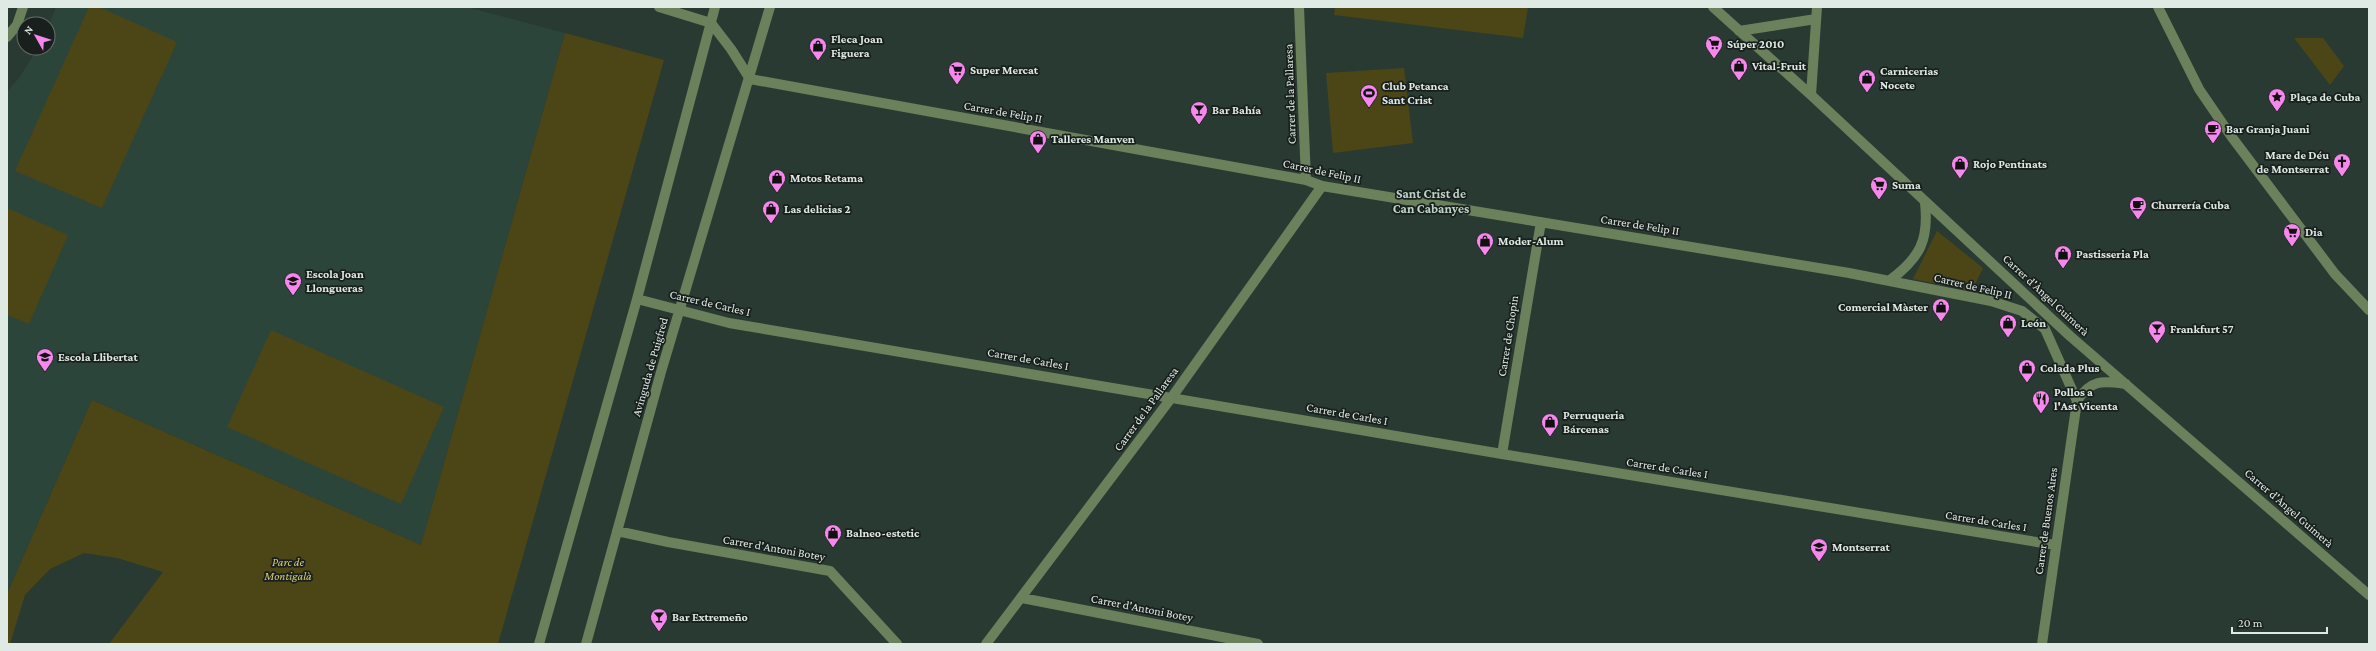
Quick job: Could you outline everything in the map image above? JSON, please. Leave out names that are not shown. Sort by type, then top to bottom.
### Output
[{"type":"street","points":[[7,37],[17,25],[23,7]]},
{"type":"street","points":[[659,7],[711,23],[731,49],[750,79]]},
{"type":"street","points":[[540,644],[637,299],[715,7]]},
{"type":"street","name":"Avinguda de Puigfred","points":[[586,644],[680,310],[750,79],[770,7]]},
{"type":"street","name":"Carrer de la Pallaresa","points":[[1299,7],[1306,180]]},
{"type":"street","name":"Carrer d'Àngel Guimerà","points":[[1712,7],[1811,95],[1925,203],[2070,336],[2369,595]]},
{"type":"street","points":[[1811,95],[1817,7]]},
{"type":"street","points":[[2158,7],[2199,89],[2231,136],[2335,274],[2369,310]]},
{"type":"street","points":[[1739,31],[1816,20]]},
{"type":"street","name":"Carrer de Felip II","points":[[750,79],[1306,180],[1322,186],[1890,280],[1991,301],[2022,311],[2045,329],[2077,401]]},
{"type":"street","name":"Carrer de la Pallaresa","points":[[986,644],[1172,397],[1322,186]]},
{"type":"street","points":[[1890,280],[1908,267],[1920,250],[1926,228],[1925,203]]},
{"type":"street","name":"Carrer de Chopin","points":[[1502,454],[1540,222]]},
{"type":"street","name":"Carrer de Carles I","points":[[637,299],[729,323],[1502,454],[2055,545]]},
{"type":"street","points":[[2077,401],[2085,388],[2102,381],[2126,384]]},
{"type":"street","name":"Carrer de Buenos Aires","points":[[2042,644],[2055,545],[2077,401]]},
{"type":"street","name":"Carrer d'Antoni Botey","points":[[617,531],[668,542],[830,571],[897,644]]},
{"type":"street","name":"Carrer d'Antoni Botey","points":[[1022,598],[1258,644]]},
{"type":"shaded area","name":"Escola Joan Llongueras","points":[[56,7],[467,7],[565,33],[421,545],[92,400],[7,594],[7,92],[19,78],[33,56],[56,56],[56,16],[53,16]]},
{"type":"green space","points":[[89,7],[99,7],[177,42],[102,208],[15,171]]},
{"type":"green space","points":[[1335,7],[1528,7],[1523,38],[1334,15]]},
{"type":"green space","name":"Parc de Montigalà","points":[[565,33],[664,60],[498,644],[109,644],[163,572],[117,558],[84,553],[50,569],[25,595],[10,644],[7,644],[7,594],[92,400],[421,545]]},
{"type":"green space","points":[[2294,38],[2323,38],[2344,66],[2330,85]]},
{"type":"green space","name":"Club Petanca Sant Crist","points":[[1404,68],[1413,143],[1333,153],[1326,73]]},
{"type":"green space","points":[[7,208],[68,235],[29,324],[7,315]]},
{"type":"green space","points":[[1937,231],[1983,268],[1972,291],[1913,279]]},
{"type":"green space","points":[[271,330],[444,407],[401,504],[227,427]]},
{"type":"place","name":"Súper 2010","points":[[1714,59]]},
{"type":"place","name":"Fleca Joan Figuera","points":[[818,61]]},
{"type":"place","name":"Vital-Fruit","points":[[1739,81]]},
{"type":"place","name":"Super Mercat","points":[[957,85]]},
{"type":"place","name":"Carnicerias Nocete","points":[[1867,93]]},
{"type":"place","name":"Club Petanca Sant Crist","points":[[1369,108]]},
{"type":"place","name":"Plaça de Cuba","points":[[2277,112]]},
{"type":"place","name":"Bar Bahía","points":[[1199,125]]},
{"type":"place","name":"Bar Granja Juani","points":[[2213,144]]},
{"type":"place","name":"Talleres Manven","points":[[1038,154]]},
{"type":"place","name":"Mare de Déu de Montserrat","points":[[2342,177]]},
{"type":"place","name":"Rojo Pentinats","points":[[1960,179]]},
{"type":"place","name":"Motos Retama","points":[[777,193]]},
{"type":"place","name":"Suma","points":[[1879,200]]},
{"type":"place","name":"Churrería Cuba","points":[[2138,220]]},
{"type":"place","name":"Las delicias 2","points":[[771,224]]},
{"type":"place","name":"Dia","points":[[2292,247]]},
{"type":"place","name":"Moder-Alum","points":[[1485,256]]},
{"type":"place","name":"Pastisseria Pla","points":[[2063,269]]},
{"type":"place","name":"Escola Joan Llongueras","points":[[293,296]]},
{"type":"place","name":"Comercial Màster","points":[[1941,322]]},
{"type":"place","name":"León","points":[[2008,338]]},
{"type":"place","name":"Frankfurt 57","points":[[2157,344]]},
{"type":"place","name":"Escola Llibertat","points":[[45,372]]},
{"type":"place","name":"Colada Plus","points":[[2027,383]]},
{"type":"place","name":"Pollos a l'Ast Vicenta","points":[[2041,414]]},
{"type":"place","name":"Perruqueria Bárcenas","points":[[1550,437]]},
{"type":"place","name":"Balneo-estetic","points":[[833,548]]},
{"type":"place","name":"Montserrat","points":[[1819,562]]},
{"type":"place","name":"Bar Extremeño","points":[[659,632]]},
{"type":"district","name":"Sant Crist de Can Cabanyes","points":[[1431,200]]}]
